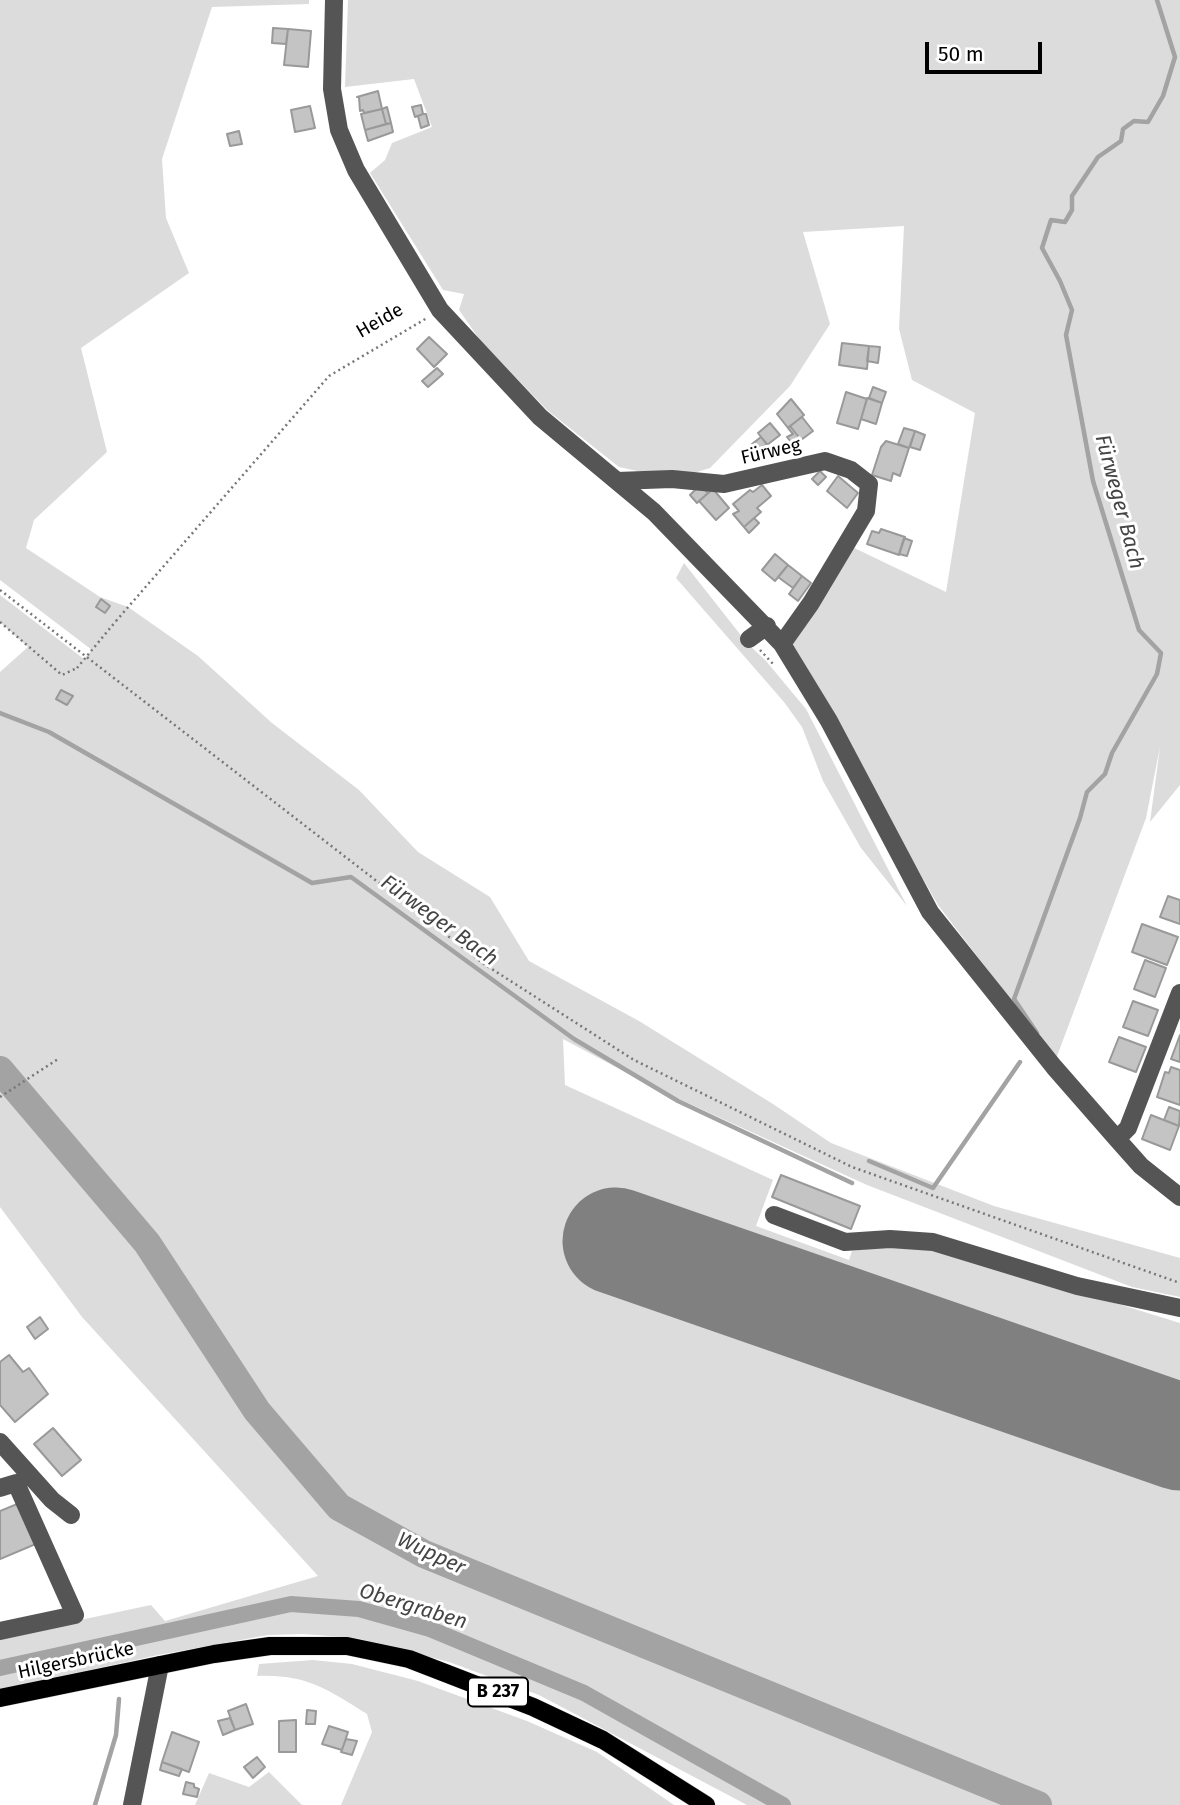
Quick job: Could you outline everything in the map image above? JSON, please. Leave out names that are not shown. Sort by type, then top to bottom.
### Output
[{"type":"main road","name":"Hilgersbrücke","points":[[0,1698],[160,1665],[270,1646],[348,1646],[409,1659],[482,1686],[603,1740],[706,1805]]},
{"type":"street","points":[[334,0],[332,89],[339,131],[356,170],[440,310],[540,417],[654,512],[767,626],[782,644],[829,721],[930,912],[1054,1067],[1117,1139],[1141,1166],[1180,1197]]},
{"type":"street","name":"Fürweg","points":[[617,481],[671,479],[724,484],[825,461],[850,470],[869,484],[866,511],[811,603],[782,644]]},
{"type":"street","points":[[749,639],[767,626]]},
{"type":"street","points":[[1117,1139],[1128,1128],[1180,993]]},
{"type":"street","points":[[774,1215],[845,1242],[890,1239],[933,1242],[1077,1286],[1180,1308]]},
{"type":"street","points":[[0,1442],[52,1500],[71,1515]]},
{"type":"street","points":[[0,1488],[16,1483],[75,1615],[0,1631]]},
{"type":"street","name":"Hilgersbrücke","points":[[132,1805],[160,1665]]},
{"type":"path","name":"Heide","points":[[0,622],[62,675],[77,668],[328,376],[440,310]]},
{"type":"path","points":[[0,590],[484,964],[634,1060],[852,1167],[1180,1283]]},
{"type":"path","points":[[0,1097],[58,1059]]},
{"type":"shaded area","points":[[0,0],[309,0],[309,4],[212,7],[162,159],[166,218],[189,273],[81,348],[107,452],[34,520],[26,548],[100,597],[128,607],[198,656],[272,723],[359,790],[418,852],[490,897],[529,961],[639,1021],[831,1143],[994,1206],[1180,1258],[1180,1297],[1132,1287],[867,1185],[655,1088],[563,1039],[565,1085],[773,1180],[756,1226],[849,1260],[852,1251],[903,1244],[936,1248],[1180,1323],[1180,1805],[747,1805],[539,1695],[449,1662],[356,1638],[303,1634],[268,1635],[158,1655],[0,1690],[0,1637],[151,1605],[165,1621],[318,1576],[82,1317],[0,1207],[0,672],[28,647],[0,622],[0,595],[84,659],[92,650],[0,580]]},
{"type":"shaded area","points":[[348,0],[1180,0],[1180,785],[1150,822],[1160,747],[1146,818],[1056,1059],[938,905],[817,694],[791,643],[846,544],[946,592],[975,413],[912,380],[899,329],[904,226],[803,232],[830,324],[790,386],[710,468],[674,479],[619,467],[547,410],[480,340],[459,310],[464,294],[443,290],[370,173],[385,160],[392,143],[432,127],[414,79],[345,87]]},
{"type":"shaded area","points":[[684,563],[747,643],[766,661],[806,709],[907,906],[861,848],[823,781],[802,727],[784,702],[676,578]]},
{"type":"shaded area","points":[[313,1660],[352,1664],[418,1681],[527,1721],[597,1752],[674,1805],[341,1805],[372,1732],[367,1714],[315,1685],[289,1678],[257,1676],[259,1664]]},
{"type":"shaded area","points":[[269,1772],[302,1805],[195,1805],[209,1773],[249,1787]]},
{"type":"building","points":[[273,28],[288,29],[286,44],[272,43]]},
{"type":"building","points":[[288,29],[311,31],[308,67],[284,65]]},
{"type":"building","points":[[378,91],[382,109],[364,113],[363,110],[360,111],[357,97]]},
{"type":"building","points":[[421,105],[423,114],[415,117],[412,107]]},
{"type":"building","points":[[310,106],[315,128],[295,132],[291,110]]},
{"type":"building","points":[[387,107],[391,123],[386,124],[382,109]]},
{"type":"building","points":[[382,109],[386,124],[365,130],[361,114]]},
{"type":"building","points":[[426,114],[429,125],[421,128],[418,116]]},
{"type":"building","points":[[391,123],[393,132],[368,141],[365,130]]},
{"type":"building","points":[[239,131],[242,144],[230,146],[227,134]]},
{"type":"building","points":[[429,337],[447,354],[434,367],[417,349]]},
{"type":"building","points":[[842,343],[869,346],[867,369],[839,365]]},
{"type":"building","points":[[869,346],[880,347],[878,363],[867,361]]},
{"type":"building","points":[[437,368],[443,374],[428,387],[422,381]]},
{"type":"building","points":[[873,387],[886,392],[882,403],[869,398]]},
{"type":"building","points":[[846,392],[867,399],[858,429],[837,423]]},
{"type":"building","points":[[867,398],[882,403],[876,424],[861,419]]},
{"type":"building","points":[[791,399],[804,415],[788,428],[777,414]]},
{"type":"building","points":[[802,417],[813,431],[801,440],[790,426]]},
{"type":"building","points":[[770,423],[780,435],[767,445],[758,433]]},
{"type":"building","points":[[790,426],[801,440],[794,446],[787,437],[793,434],[788,428]]},
{"type":"building","points":[[904,428],[915,431],[909,448],[898,444]]},
{"type":"building","points":[[915,431],[925,435],[920,450],[910,447]]},
{"type":"building","points":[[761,437],[767,444],[758,451],[752,444]]},
{"type":"building","points":[[886,441],[909,448],[900,476],[893,473],[891,481],[872,475],[881,447]]},
{"type":"building","points":[[820,471],[826,477],[818,485],[812,479]]},
{"type":"building","points":[[838,476],[858,493],[847,508],[827,491]]},
{"type":"building","points":[[700,485],[708,493],[697,503],[690,495]]},
{"type":"building","points":[[762,485],[771,496],[757,508],[761,512],[744,527],[733,514],[739,511],[733,504],[750,490],[753,492]]},
{"type":"building","points":[[713,489],[729,508],[716,520],[699,501]]},
{"type":"building","points":[[754,518],[759,523],[749,533],[744,527]]},
{"type":"building","points":[[881,529],[905,537],[899,555],[867,544],[872,531],[879,533]]},
{"type":"building","points":[[904,538],[912,541],[907,556],[899,554]]},
{"type":"building","points":[[775,554],[788,565],[775,581],[762,570]]},
{"type":"building","points":[[788,565],[802,576],[793,588],[778,577]]},
{"type":"building","points":[[802,576],[811,583],[798,601],[789,594]]},
{"type":"building","points":[[101,599],[110,606],[105,613],[96,607]]},
{"type":"building","points":[[61,690],[73,696],[67,705],[56,699]]},
{"type":"building","points":[[1168,896],[1180,900],[1180,924],[1160,917]]},
{"type":"building","points":[[1142,924],[1178,937],[1167,965],[1132,952]]},
{"type":"building","points":[[1145,960],[1166,968],[1155,997],[1134,989]]},
{"type":"building","points":[[1133,1001],[1158,1010],[1148,1036],[1123,1027]]},
{"type":"building","points":[[1180,1035],[1180,1062],[1171,1059]]},
{"type":"building","points":[[1119,1037],[1146,1047],[1136,1072],[1109,1062]]},
{"type":"building","points":[[1171,1067],[1180,1070],[1180,1105],[1157,1097],[1165,1072],[1169,1073]]},
{"type":"building","points":[[1169,1107],[1180,1111],[1179,1126],[1164,1120]]},
{"type":"building","points":[[1151,1115],[1179,1126],[1170,1150],[1142,1139]]},
{"type":"building","points":[[781,1175],[860,1206],[851,1229],[772,1197]]},
{"type":"building","points":[[40,1317],[48,1329],[35,1339],[27,1327]]},
{"type":"building","points":[[9,1355],[23,1372],[29,1368],[48,1394],[15,1422],[0,1405],[0,1362]]},
{"type":"building","points":[[53,1428],[81,1460],[62,1476],[34,1444]]},
{"type":"building","points":[[22,1502],[38,1543],[0,1559],[0,1511]]},
{"type":"building","points":[[246,1704],[253,1724],[235,1730],[228,1711]]},
{"type":"building","points":[[307,1710],[316,1711],[315,1724],[306,1724]]},
{"type":"building","points":[[230,1718],[235,1730],[223,1735],[218,1721]]},
{"type":"building","points":[[296,1720],[296,1752],[279,1752],[279,1721]]},
{"type":"building","points":[[329,1726],[348,1732],[342,1750],[322,1744]]},
{"type":"building","points":[[172,1732],[199,1742],[189,1772],[162,1762]]},
{"type":"building","points":[[346,1739],[357,1741],[352,1755],[341,1752]]},
{"type":"building","points":[[257,1757],[265,1767],[253,1778],[244,1767]]},
{"type":"building","points":[[162,1762],[182,1769],[179,1776],[160,1770]]},
{"type":"building","points":[[186,1782],[199,1789],[197,1797],[183,1794]]},
{"type":"waterway","name":"Fürweger Bach","points":[[1037,1033],[1014,999],[1087,792],[1105,774],[1112,753],[1157,674],[1161,653],[1139,630],[1093,481],[1066,335],[1072,310],[1042,248],[1051,220],[1065,222],[1072,210],[1072,196],[1098,157],[1121,141],[1123,129],[1134,121],[1148,122],[1163,96],[1175,57],[1157,0]]},
{"type":"waterway","name":"Fürweger Bach","points":[[0,713],[49,732],[312,883],[351,877],[574,1039],[678,1101],[852,1183]]},
{"type":"waterway","name":"Fürweger Bach","points":[[869,1161],[933,1188],[1020,1062]]},
{"type":"waterway","name":"Wupper","points":[[0,1070],[147,1243],[257,1411],[339,1507],[424,1554],[1038,1805]]},
{"type":"waterway","name":"Obergraben","points":[[0,1668],[291,1604],[359,1609],[430,1629],[584,1693],[783,1805]]},
{"type":"waterway","points":[[95,1805],[116,1735],[119,1699]]},
{"type":"runway","points":[[616,1241],[1180,1437]]}]
